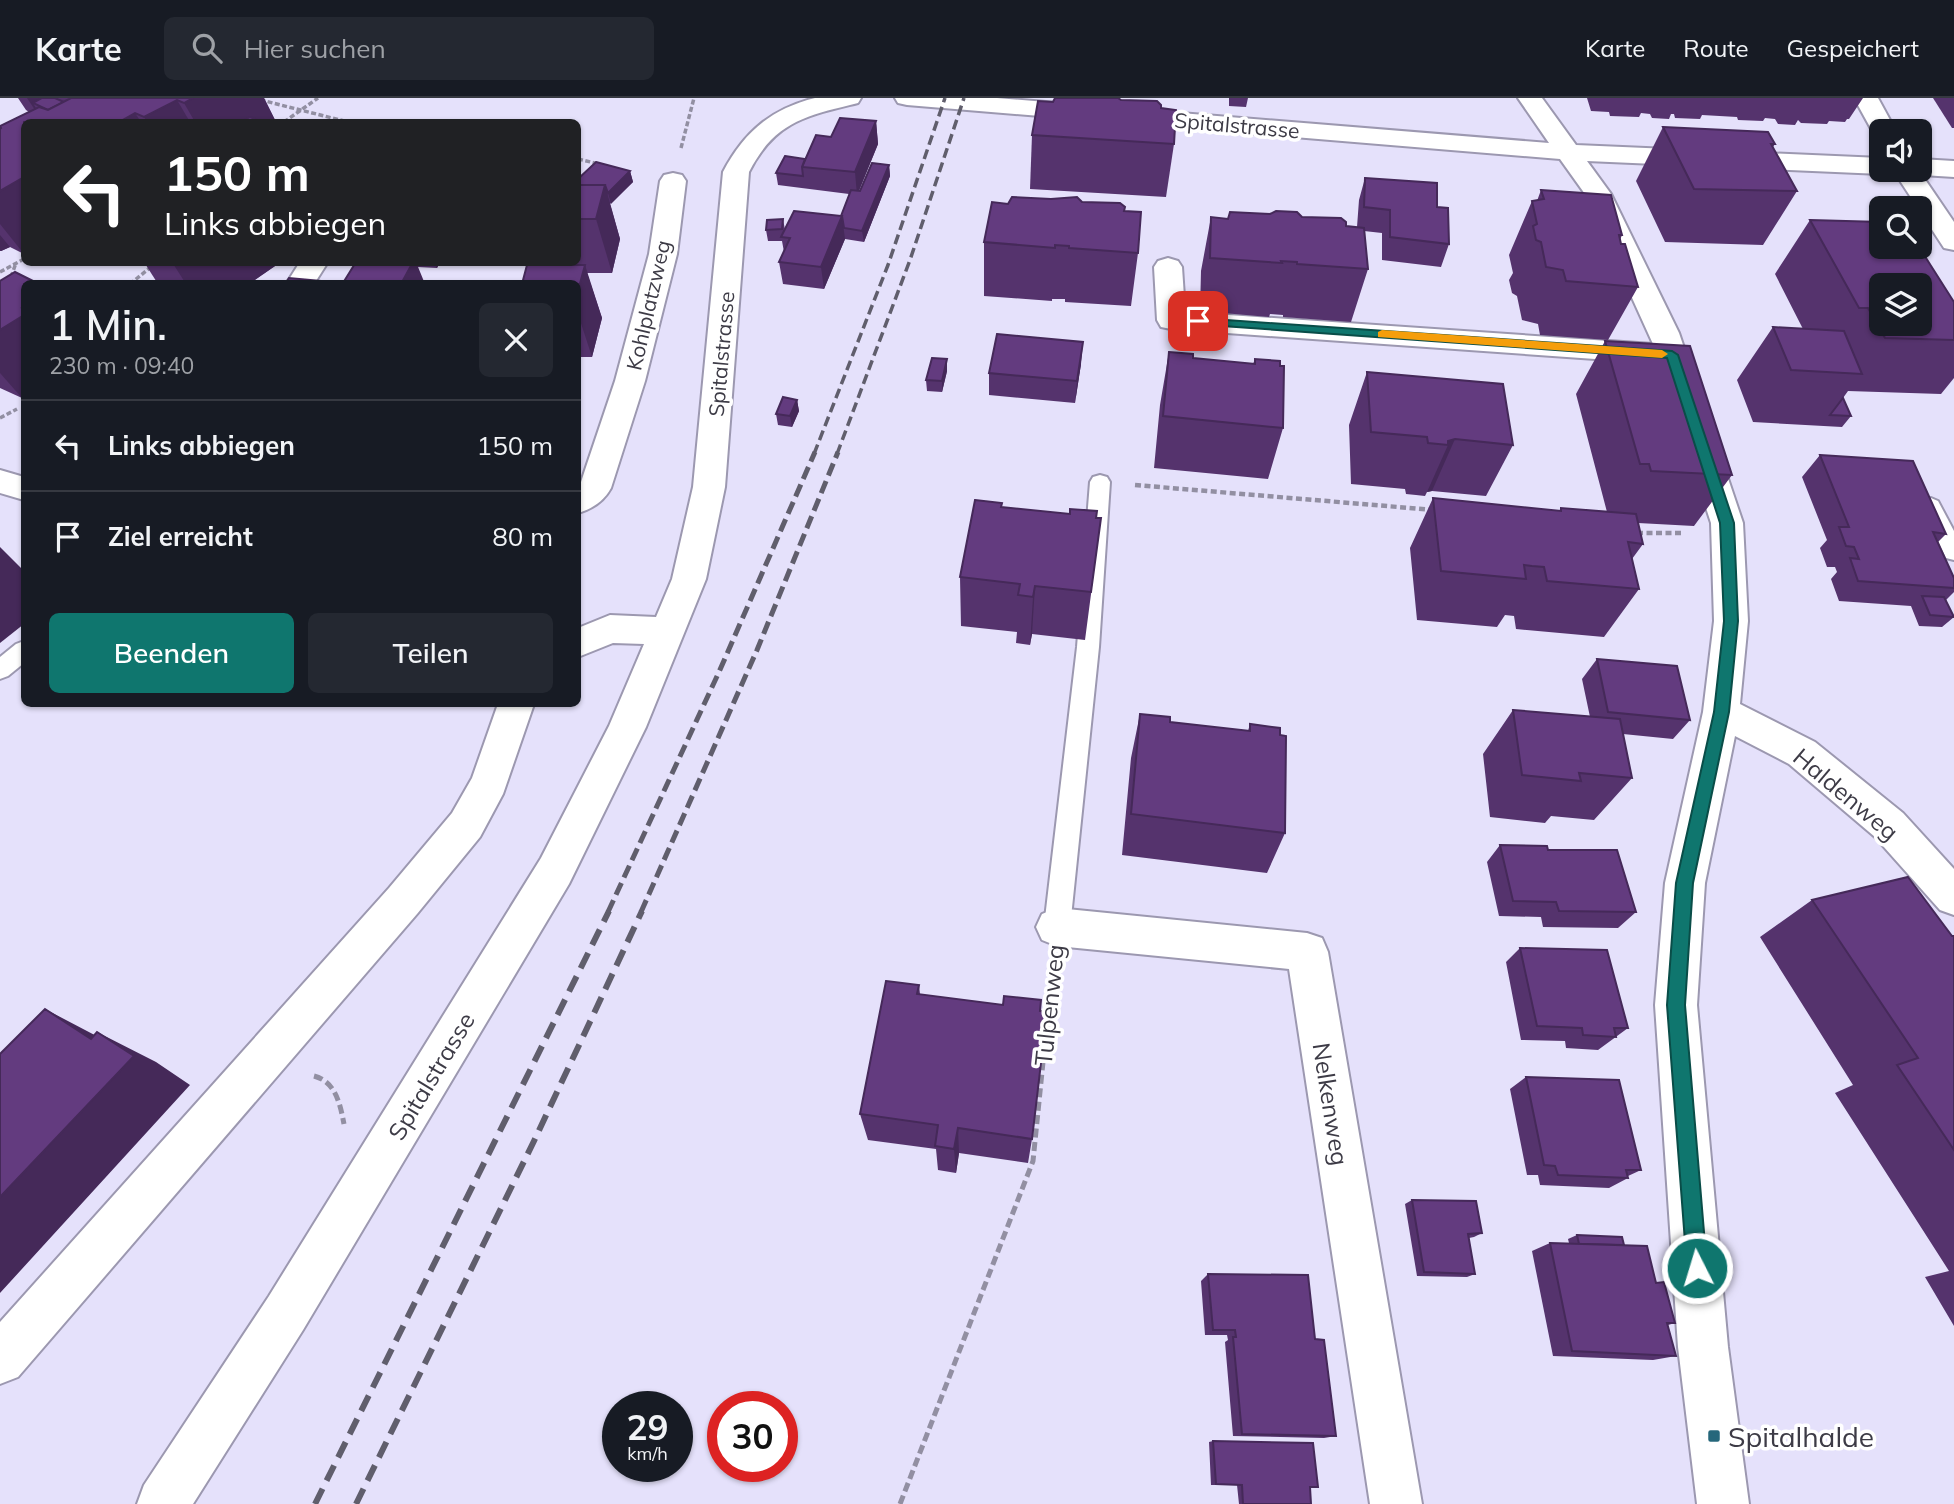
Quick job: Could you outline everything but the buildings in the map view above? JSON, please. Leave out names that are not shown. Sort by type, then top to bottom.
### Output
[{"type":"street","name":"Spitalstrasse","points":[[163,1504],[286,1313],[555,871],[627,727],[689,579],[709,487],[736,172],[745,151],[756,137],[775,122],[783,105],[849,98]]},
{"type":"street","name":"Spitalstrasse","points":[[907,98],[1038,103],[1567,152],[1869,165]]},
{"type":"street","points":[[1530,98],[1598,194],[1664,333],[1728,533],[1731,621],[1721,712],[1685,883],[1676,1005],[1703,1347],[1723,1504]]},
{"type":"street","points":[[1866,98],[1877,119]]},
{"type":"street","points":[[1932,168],[1954,169]]},
{"type":"street","name":"Kohlplatzweg","points":[[581,499],[595,488],[630,381],[663,254],[673,181]]},
{"type":"street","points":[[1914,182],[1954,242]]},
{"type":"street","points":[[1168,267],[1171,320],[1672,355]]},
{"type":"street","points":[[0,481],[21,488]]},
{"type":"street","points":[[581,642],[610,629],[668,631]]},
{"type":"street","points":[[0,1359],[466,825],[491,783],[515,707]]},
{"type":"street","name":"Haldenweg","points":[[1721,712],[1802,753],[1889,825],[1954,897]]},
{"type":"street","name":"Nelkenweg","points":[[1057,927],[1307,952],[1396,1504]]},
{"type":"lane","name":"Tulpenweg","points":[[1057,927],[1088,647],[1100,482]]},
{"type":"lane","points":[[1921,486],[1954,552]]},
{"type":"lane","points":[[0,670],[21,652]]},
{"type":"path","points":[[253,98],[334,119]]},
{"type":"path","points":[[290,119],[318,98]]},
{"type":"path","points":[[673,181],[694,98]]},
{"type":"path","points":[[581,160],[601,165]]},
{"type":"path","points":[[0,272],[21,260]]},
{"type":"path","points":[[6,288],[16,263]]},
{"type":"path","points":[[135,280],[152,266]]},
{"type":"path","points":[[0,418],[17,409]]},
{"type":"path","points":[[1100,482],[1442,511]]},
{"type":"path","points":[[1632,533],[1728,533]]},
{"type":"path","name":"Tulpenweg","points":[[900,1504],[1033,1161],[1057,927]]},
{"type":"path","points":[[261,1062],[300,1077],[318,1076],[334,1089],[360,1193]]},
{"type":"railway","points":[[814,454],[888,265],[945,98]]},
{"type":"railway","points":[[837,454],[910,260],[964,98]]},
{"type":"railway","points":[[608,912],[719,672],[815,452]]},
{"type":"railway","points":[[641,912],[757,650],[838,452]]},
{"type":"railway","points":[[315,1504],[609,911]]},
{"type":"railway","points":[[356,1504],[534,1141],[642,911]]},
{"type":"slow traffic","points":[[1382,334],[1662,354]]},
{"type":"place","name":"Spitalhalde","points":[[1714,1436]]},
{"type":"route","points":[[1198,321],[1672,355],[1727,523],[1731,621],[1721,712],[1685,883],[1676,1005],[1697,1268]]}]
